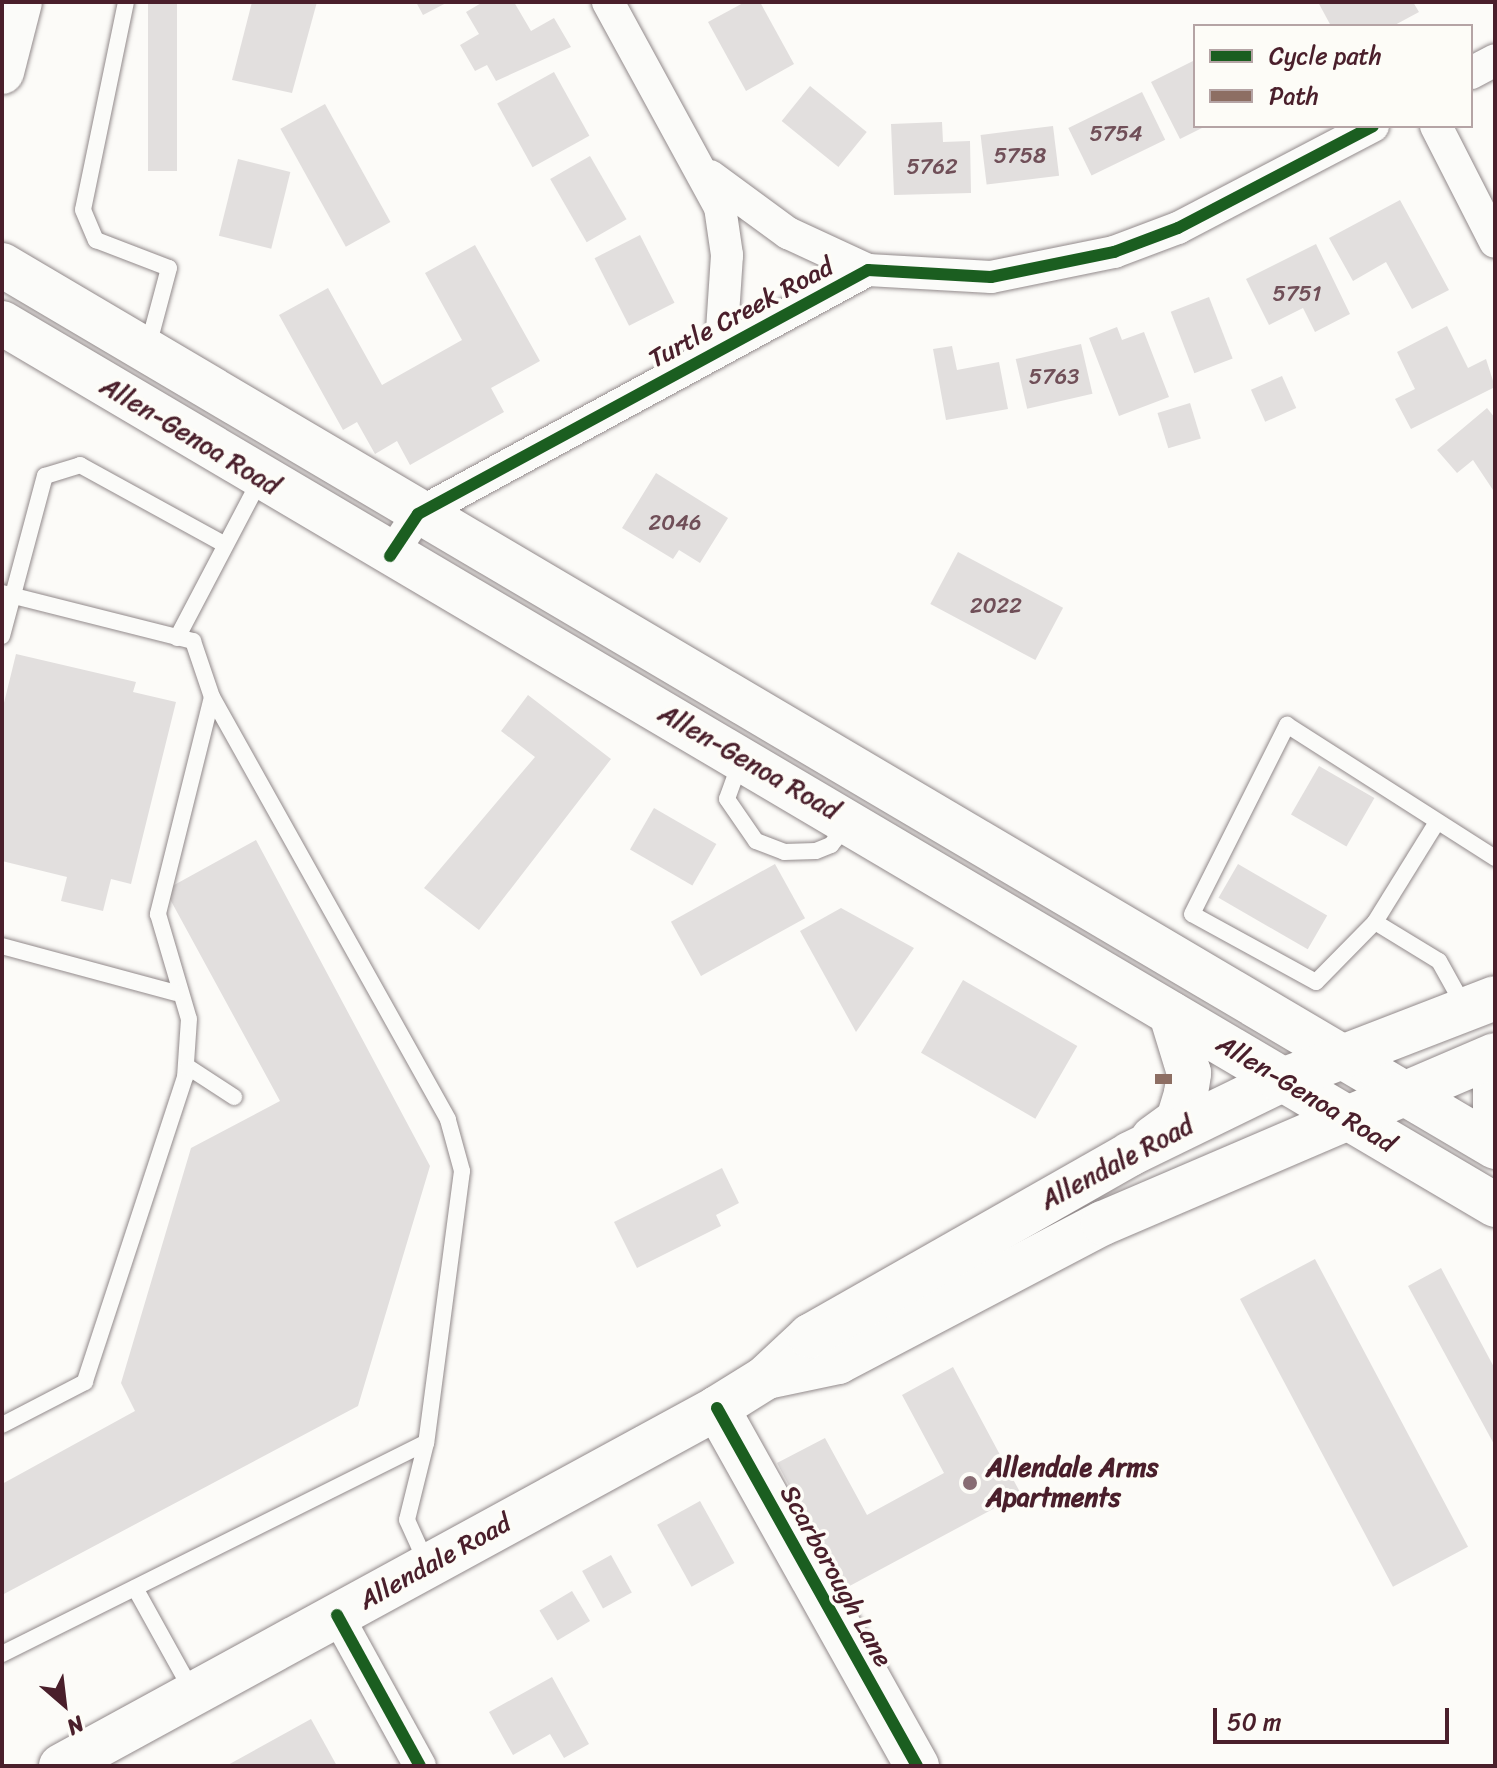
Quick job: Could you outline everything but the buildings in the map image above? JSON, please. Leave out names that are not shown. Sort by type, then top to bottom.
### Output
[{"type":"main road","points":[[2,72],[20,2]]},
{"type":"main road","name":"Allen-Genoa Road","points":[[2,265],[418,514],[1495,1147]]},
{"type":"main road","name":"Allen-Genoa Road","points":[[2,323],[390,556],[846,818],[1280,1081],[1495,1205]]},
{"type":"main road","points":[[846,818],[869,780]]},
{"type":"main road","name":"Allendale Road","points":[[61,1766],[717,1408],[765,1378],[810,1336],[1130,1154],[1280,1081],[1480,1004]]},
{"type":"main road","points":[[1130,1154],[1178,1120],[1186,1093],[1189,1073],[1171,1014]]},
{"type":"main road","name":"Allendale Road","points":[[765,1378],[838,1362],[1103,1223],[1341,1116],[1495,1055]]},
{"type":"main road","points":[[1495,1073],[1495,1129]]},
{"type":"main road","name":"Scarborough Lane","points":[[717,1408],[917,1766]]},
{"type":"street","points":[[608,2],[708,174],[727,255],[721,346]]},
{"type":"street","points":[[1473,72],[1495,60]]},
{"type":"street","name":"Turtle Creek Road","points":[[390,556],[418,514],[721,346],[868,270],[991,277],[1114,252],[1178,228],[1369,128]]},
{"type":"street","points":[[1437,128],[1495,242]]},
{"type":"street","points":[[708,174],[788,233],[868,270]]},
{"type":"street","points":[[337,1615],[420,1766]]},
{"type":"lane","points":[[126,2],[83,210],[96,240],[169,268],[146,352]]},
{"type":"lane","points":[[2,636],[7,594],[45,476],[80,465],[222,543]]},
{"type":"lane","points":[[177,638],[222,543],[261,478]]},
{"type":"lane","points":[[7,594],[193,641],[212,697],[448,1120],[462,1171],[426,1443],[407,1520],[428,1565]]},
{"type":"lane","points":[[2,1425],[85,1382],[188,1067],[189,1019],[176,993],[158,914],[212,697]]},
{"type":"lane","points":[[1437,822],[1375,922],[1316,982],[1192,914],[1287,725],[1495,858]]},
{"type":"lane","points":[[743,758],[727,799],[756,841],[784,852],[816,851],[831,845],[846,818]]},
{"type":"lane","points":[[1375,922],[1439,961],[1480,1004]]},
{"type":"lane","points":[[2,946],[176,993]]},
{"type":"lane","points":[[188,1067],[234,1097]]},
{"type":"lane","points":[[2,1654],[426,1443]]},
{"type":"lane","points":[[135,1588],[193,1694]]},
{"type":"marked path","points":[[1155,1079],[1172,1079]]},
{"type":"cycle path","points":[[390,556],[418,514],[868,270],[991,277],[1114,252],[1178,228],[1369,128]]},
{"type":"cycle path","points":[[717,1408],[917,1766]]},
{"type":"cycle path","points":[[337,1615],[420,1766]]},
{"type":"place","name":"Allendale Arms Apartments","points":[[970,1483]]}]
